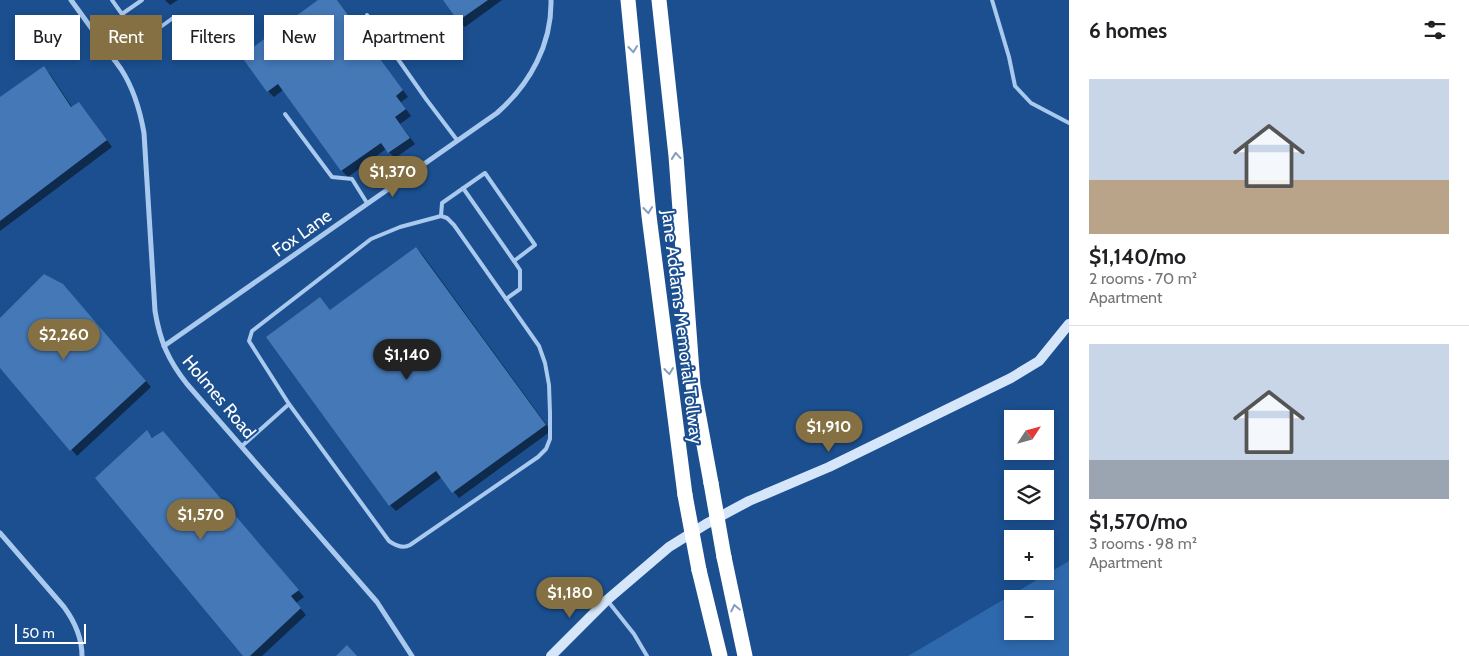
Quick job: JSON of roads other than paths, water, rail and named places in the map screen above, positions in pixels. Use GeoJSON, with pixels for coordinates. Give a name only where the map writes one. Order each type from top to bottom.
{"type":"FeatureCollection","features":[{"type":"Feature","properties":{"kind":"highway","name":"Jane Addams Memorial Tollway"},"geometry":{"type":"LineString","coordinates":[[628,0],[649,216],[685,495],[699,570],[720,656]]}},
{"type":"Feature","properties":{"kind":"highway","name":"Jane Addams Memorial Tollway"},"geometry":{"type":"LineString","coordinates":[[659,0],[676,156],[693,385],[724,557],[745,656]]}},
{"type":"Feature","properties":{"kind":"street","name":"Holmes Road"},"geometry":{"type":"LineString","coordinates":[[71,0],[90,27]]}},
{"type":"Feature","properties":{"kind":"street","name":"Fox Lane"},"geometry":{"type":"LineString","coordinates":[[164,346],[496,113],[524,84],[535,66],[551,20],[551,0]]}},
{"type":"Feature","properties":{"kind":"street","name":"Holmes Road"},"geometry":{"type":"LineString","coordinates":[[114,60],[128,80],[142,120],[156,311],[159,331],[164,346],[178,371],[377,602],[412,656]]}},
{"type":"Feature","properties":{"kind":"street"},"geometry":{"type":"LineString","coordinates":[[551,656],[607,600],[669,547],[749,501],[829,467],[1011,378],[1039,361],[1069,324]]}},
{"type":"Feature","properties":{"kind":"street"},"geometry":{"type":"LineString","coordinates":[[0,533],[73,620],[79,634],[82,656]]}},
{"type":"Feature","properties":{"kind":"lane"},"geometry":{"type":"LineString","coordinates":[[112,0],[122,14],[142,0]]}},
{"type":"Feature","properties":{"kind":"lane"},"geometry":{"type":"LineString","coordinates":[[992,0],[1009,57],[1015,86],[1030,103],[1069,123]]}},
{"type":"Feature","properties":{"kind":"lane"},"geometry":{"type":"LineString","coordinates":[[399,60],[457,140]]}},
{"type":"Feature","properties":{"kind":"lane"},"geometry":{"type":"LineString","coordinates":[[285,114],[332,177],[352,179],[367,203]]}},
{"type":"Feature","properties":{"kind":"lane"},"geometry":{"type":"LineString","coordinates":[[441,216],[442,203],[484,173],[535,245],[514,261]]}},
{"type":"Feature","properties":{"kind":"lane"},"geometry":{"type":"LineString","coordinates":[[463,188],[520,270],[520,289],[506,299]]}},
{"type":"Feature","properties":{"kind":"lane"},"geometry":{"type":"LineString","coordinates":[[441,216],[448,218],[454,225],[540,346],[549,385],[550,439],[546,449],[538,456],[407,547],[399,546],[389,541],[289,404],[249,341],[252,331],[371,238],[400,227],[441,216]]}},
{"type":"Feature","properties":{"kind":"lane"},"geometry":{"type":"LineString","coordinates":[[242,446],[289,404]]}},
{"type":"Feature","properties":{"kind":"lane"},"geometry":{"type":"LineString","coordinates":[[607,600],[634,634],[647,656]]}}]}
